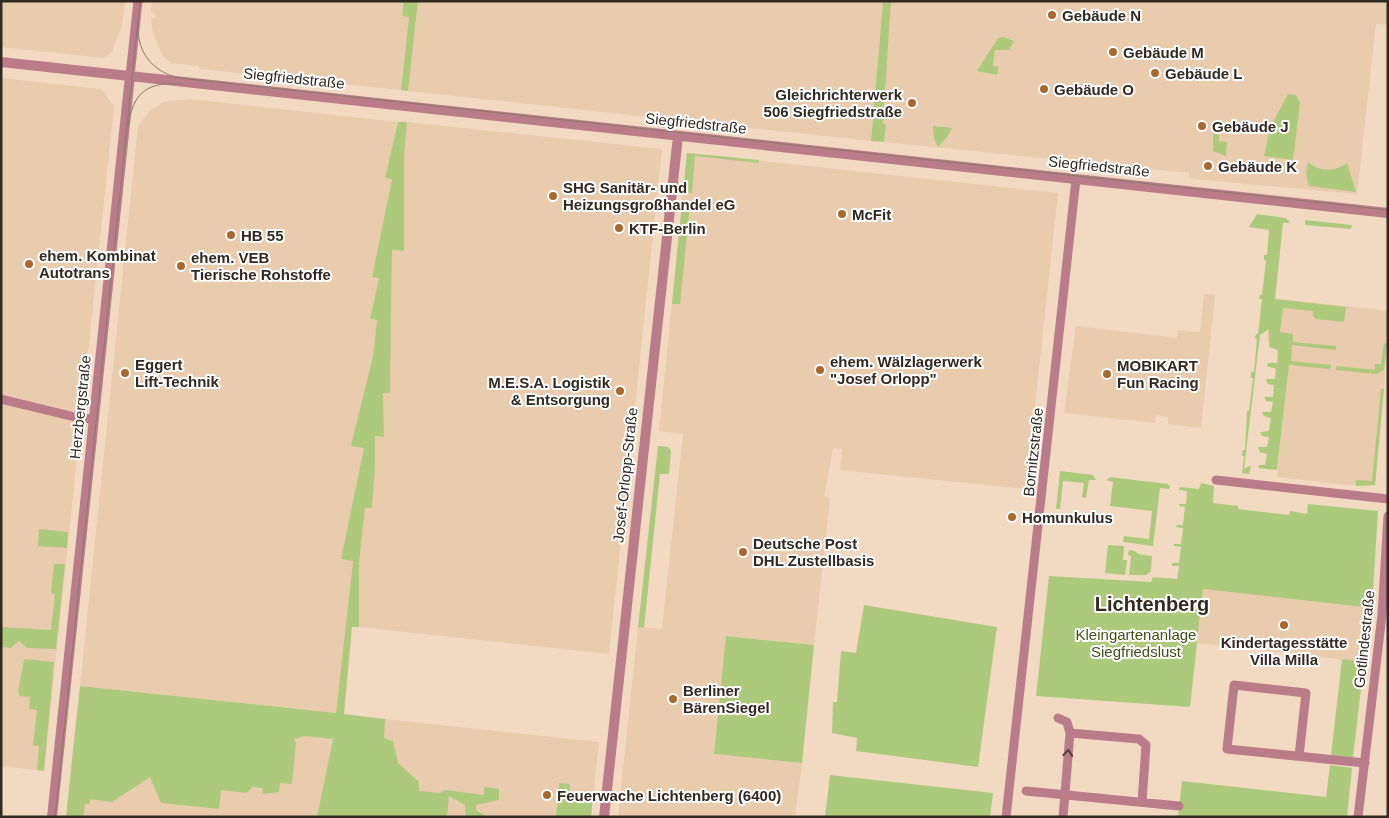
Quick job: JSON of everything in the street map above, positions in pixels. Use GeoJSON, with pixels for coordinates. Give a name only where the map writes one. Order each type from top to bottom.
{"type":"FeatureCollection","features":[{"type":"Feature","properties":{"kind":"street","name":"Herzbergstraße"},"geometry":{"type":"LineString","coordinates":[[52,817],[138,1]]}},
{"type":"Feature","properties":{"kind":"street","name":"Siegfriedstraße"},"geometry":{"type":"LineString","coordinates":[[1,62],[1388,213]]}},
{"type":"Feature","properties":{"kind":"street","name":"Josef-Orlopp-Straße"},"geometry":{"type":"LineString","coordinates":[[604,817],[678,136]]}},
{"type":"Feature","properties":{"kind":"street","name":"Bornitzstraße"},"geometry":{"type":"LineString","coordinates":[[1006,817],[1076,180]]}},
{"type":"Feature","properties":{"kind":"street"},"geometry":{"type":"LineString","coordinates":[[1,399],[79,418],[94,419]]}},
{"type":"Feature","properties":{"kind":"street"},"geometry":{"type":"LineString","coordinates":[[1216,480],[1388,499]]}},
{"type":"Feature","properties":{"kind":"street","name":"Gotlindestraße"},"geometry":{"type":"LineString","coordinates":[[1358,817],[1385,615],[1388,516]]}},
{"type":"Feature","properties":{"kind":"street"},"geometry":{"type":"LineString","coordinates":[[1300,756],[1306,693],[1234,685],[1227,749],[1365,763]]}},
{"type":"Feature","properties":{"kind":"street"},"geometry":{"type":"LineString","coordinates":[[1058,718],[1067,722],[1070,733],[1063,817]]}},
{"type":"Feature","properties":{"kind":"street"},"geometry":{"type":"LineString","coordinates":[[1070,733],[1139,740],[1146,745],[1142,802]]}},
{"type":"Feature","properties":{"kind":"street"},"geometry":{"type":"LineString","coordinates":[[1026,790],[1179,806]]}},
{"type":"Feature","properties":{"kind":"shaded area"},"geometry":{"type":"Polygon","coordinates":[[[1,1],[125,1],[122,26],[112,52],[104,58],[1,47],[1,1]]]}},
{"type":"Feature","properties":{"kind":"shaded area"},"geometry":{"type":"Polygon","coordinates":[[[152,1],[404,1],[402,16],[409,17],[401,90],[200,69],[198,66],[171,63],[163,56],[153,34],[151,18],[155,18],[155,14],[151,12],[152,1]]]}},
{"type":"Feature","properties":{"kind":"shaded area"},"geometry":{"type":"Polygon","coordinates":[[[418,1],[883,1],[871,141],[408,91],[418,1]]]}},
{"type":"Feature","properties":{"kind":"shaded area"},"geometry":{"type":"Polygon","coordinates":[[[891,1],[1388,1],[1388,25],[1376,24],[1357,194],[1194,179],[1189,177],[1189,173],[884,142],[886,124],[883,124],[891,1]]]}},
{"type":"Feature","properties":{"kind":"shaded area"},"geometry":{"type":"Polygon","coordinates":[[[1,78],[101,89],[114,106],[44,771],[1,766],[1,78]]]}},
{"type":"Feature","properties":{"kind":"shaded area"},"geometry":{"type":"Polygon","coordinates":[[[191,99],[398,122],[385,178],[392,179],[372,276],[379,278],[370,319],[377,320],[373,356],[352,446],[364,448],[341,559],[353,560],[336,713],[80,686],[138,126],[149,112],[163,102],[191,99]]]}},
{"type":"Feature","properties":{"kind":"shaded area"},"geometry":{"type":"Polygon","coordinates":[[[407,122],[662,149],[609,654],[359,627],[359,564],[365,508],[372,508],[375,436],[384,437],[382,393],[390,393],[392,250],[404,251],[404,157],[407,122]]]}},
{"type":"Feature","properties":{"kind":"shaded area"},"geometry":{"type":"Polygon","coordinates":[[[687,153],[1058,193],[1026,489],[840,470],[842,449],[833,448],[824,496],[830,498],[814,645],[727,636],[714,754],[802,763],[795,817],[618,817],[638,627],[662,629],[683,434],[659,431],[687,153]]]}},
{"type":"Feature","properties":{"kind":"shaded area"},"geometry":{"type":"Polygon","coordinates":[[[1204,294],[1215,295],[1201,428],[1168,424],[1168,417],[1156,415],[1155,423],[1064,413],[1076,326],[1177,338],[1178,330],[1200,332],[1204,294]]]}},
{"type":"Feature","properties":{"kind":"shaded area"},"geometry":{"type":"Polygon","coordinates":[[[1272,298],[1388,311],[1384,389],[1375,485],[1356,486],[1277,477],[1291,344],[1267,341],[1272,298]]]}},
{"type":"Feature","properties":{"kind":"shaded area","name":"Kindertagesstätte Villa Milla"},"geometry":{"type":"Polygon","coordinates":[[[1203,589],[1370,608],[1364,662],[1198,643],[1203,589]]]}},
{"type":"Feature","properties":{"kind":"shaded area"},"geometry":{"type":"Polygon","coordinates":[[[77,710],[333,739],[317,817],[66,817],[77,710]]]}},
{"type":"Feature","properties":{"kind":"shaded area"},"geometry":{"type":"Polygon","coordinates":[[[348,715],[599,742],[591,817],[339,817],[348,715]]]}},
{"type":"Feature","properties":{"kind":"green space"},"geometry":{"type":"Polygon","coordinates":[[[404,1],[418,1],[408,91],[401,90],[409,17],[402,16],[404,1]]]}},
{"type":"Feature","properties":{"kind":"green space"},"geometry":{"type":"Polygon","coordinates":[[[883,1],[891,1],[883,123],[886,124],[884,142],[871,141],[883,1]]]}},
{"type":"Feature","properties":{"kind":"green space"},"geometry":{"type":"Polygon","coordinates":[[[1003,37],[1014,41],[1009,50],[995,50],[993,66],[999,67],[997,75],[977,71],[998,38],[1003,37]]]}},
{"type":"Feature","properties":{"kind":"green space"},"geometry":{"type":"Polygon","coordinates":[[[1288,94],[1296,95],[1300,103],[1293,160],[1264,156],[1270,128],[1288,94]]]}},
{"type":"Feature","properties":{"kind":"green space"},"geometry":{"type":"Polygon","coordinates":[[[398,122],[407,122],[404,157],[404,251],[392,250],[390,393],[383,393],[384,437],[375,436],[372,508],[365,508],[359,564],[359,627],[352,627],[344,714],[385,719],[384,738],[393,741],[398,763],[419,782],[419,791],[440,793],[445,790],[484,795],[484,787],[499,789],[499,800],[476,805],[476,810],[487,817],[466,817],[465,805],[449,796],[447,817],[317,817],[333,739],[305,736],[294,739],[296,743],[292,784],[280,783],[279,792],[263,794],[262,788],[253,787],[246,793],[221,790],[219,809],[161,803],[150,777],[112,802],[90,799],[89,804],[85,804],[83,817],[66,817],[80,686],[336,713],[353,561],[341,559],[364,448],[351,446],[373,356],[377,320],[370,319],[379,278],[372,277],[392,179],[385,178],[398,122]]]}},
{"type":"Feature","properties":{"kind":"green space"},"geometry":{"type":"Polygon","coordinates":[[[933,126],[952,128],[938,147],[934,139],[933,126]]]}},
{"type":"Feature","properties":{"kind":"green space"},"geometry":{"type":"Polygon","coordinates":[[[1213,133],[1219,133],[1219,141],[1227,142],[1226,156],[1213,151],[1213,133]]]}},
{"type":"Feature","properties":{"kind":"green space"},"geometry":{"type":"Polygon","coordinates":[[[687,153],[759,160],[759,163],[695,156],[692,193],[683,192],[687,153]]]}},
{"type":"Feature","properties":{"kind":"green space"},"geometry":{"type":"Polygon","coordinates":[[[1308,162],[1317,168],[1327,170],[1347,163],[1356,192],[1309,186],[1306,174],[1308,162]]]}},
{"type":"Feature","properties":{"kind":"green space"},"geometry":{"type":"Polygon","coordinates":[[[682,204],[690,204],[680,304],[672,304],[682,204]]]}},
{"type":"Feature","properties":{"kind":"green space"},"geometry":{"type":"Polygon","coordinates":[[[1257,214],[1285,218],[1289,221],[1289,223],[1283,223],[1275,299],[1346,307],[1344,322],[1316,319],[1313,316],[1313,311],[1283,308],[1280,332],[1293,334],[1293,342],[1336,346],[1336,350],[1292,345],[1291,361],[1331,365],[1330,369],[1289,365],[1277,470],[1258,468],[1259,465],[1265,465],[1267,454],[1260,452],[1258,447],[1267,447],[1269,437],[1262,436],[1260,432],[1269,431],[1271,418],[1264,416],[1262,412],[1271,412],[1273,402],[1266,401],[1264,397],[1273,397],[1274,385],[1268,384],[1266,379],[1275,379],[1276,369],[1267,366],[1268,363],[1277,363],[1278,350],[1269,347],[1269,329],[1260,335],[1244,469],[1251,465],[1249,474],[1242,473],[1244,456],[1242,456],[1243,450],[1245,450],[1247,411],[1249,411],[1253,378],[1251,378],[1251,372],[1254,372],[1257,339],[1255,338],[1256,334],[1258,334],[1262,299],[1259,299],[1260,295],[1262,295],[1266,260],[1264,260],[1264,255],[1267,255],[1269,230],[1249,227],[1257,214]]]}},
{"type":"Feature","properties":{"kind":"green space"},"geometry":{"type":"Polygon","coordinates":[[[1305,220],[1352,225],[1351,229],[1305,225],[1305,220]]]}},
{"type":"Feature","properties":{"kind":"green space"},"geometry":{"type":"Polygon","coordinates":[[[1384,343],[1387,344],[1384,370],[1376,374],[1336,370],[1336,366],[1375,370],[1375,364],[1381,364],[1384,343]]]}},
{"type":"Feature","properties":{"kind":"green space"},"geometry":{"type":"Polygon","coordinates":[[[1381,389],[1384,389],[1375,485],[1356,486],[1356,480],[1372,481],[1381,389]]]}},
{"type":"Feature","properties":{"kind":"green space"},"geometry":{"type":"Polygon","coordinates":[[[658,446],[668,447],[671,451],[669,474],[660,474],[644,628],[638,627],[658,446]]]}},
{"type":"Feature","properties":{"kind":"green space"},"geometry":{"type":"Polygon","coordinates":[[[1060,471],[1093,475],[1096,480],[1089,480],[1086,498],[1082,497],[1084,483],[1063,481],[1060,509],[1056,509],[1060,471]]]}},
{"type":"Feature","properties":{"kind":"green space"},"geometry":{"type":"Polygon","coordinates":[[[1110,477],[1167,484],[1170,486],[1169,489],[1160,488],[1153,546],[1123,542],[1124,536],[1149,539],[1152,511],[1110,506],[1113,482],[1106,480],[1110,477]]]}},
{"type":"Feature","properties":{"kind":"green space","name":"Kleingartenanlage Siegfriedslust"},"geometry":{"type":"Polygon","coordinates":[[[1201,483],[1214,486],[1213,503],[1238,506],[1238,509],[1289,515],[1290,511],[1307,514],[1308,504],[1378,511],[1372,608],[1203,589],[1190,707],[1036,696],[1049,576],[1151,582],[1153,577],[1177,579],[1179,566],[1172,566],[1172,563],[1179,563],[1181,547],[1174,546],[1174,544],[1181,544],[1183,528],[1176,527],[1177,525],[1183,525],[1185,507],[1179,506],[1179,504],[1186,504],[1187,491],[1179,490],[1180,487],[1199,489],[1201,483]]]}},
{"type":"Feature","properties":{"kind":"green space"},"geometry":{"type":"Polygon","coordinates":[[[39,529],[68,532],[67,548],[38,546],[39,529]]]}},
{"type":"Feature","properties":{"kind":"green space"},"geometry":{"type":"Polygon","coordinates":[[[1108,545],[1124,546],[1123,560],[1127,560],[1125,575],[1105,573],[1108,545]]]}},
{"type":"Feature","properties":{"kind":"green space"},"geometry":{"type":"Polygon","coordinates":[[[1129,550],[1135,551],[1138,554],[1152,556],[1151,571],[1146,575],[1129,575],[1131,557],[1128,554],[1129,550]]]}},
{"type":"Feature","properties":{"kind":"green space"},"geometry":{"type":"Polygon","coordinates":[[[54,564],[65,564],[56,649],[27,648],[19,641],[11,648],[1,647],[1,627],[51,630],[55,594],[51,593],[54,564]]]}},
{"type":"Feature","properties":{"kind":"green space"},"geometry":{"type":"Polygon","coordinates":[[[864,605],[997,627],[978,767],[856,751],[857,738],[832,733],[833,702],[837,702],[841,651],[856,653],[864,605]]]}},
{"type":"Feature","properties":{"kind":"green space"},"geometry":{"type":"Polygon","coordinates":[[[726,636],[814,645],[802,763],[714,754],[726,636]]]}},
{"type":"Feature","properties":{"kind":"green space"},"geometry":{"type":"Polygon","coordinates":[[[24,659],[54,662],[44,771],[37,770],[39,746],[33,745],[37,710],[29,709],[30,697],[20,696],[18,692],[24,659]]]}},
{"type":"Feature","properties":{"kind":"green space"},"geometry":{"type":"Polygon","coordinates":[[[1342,659],[1364,662],[1353,758],[1331,755],[1342,659]]]}},
{"type":"Feature","properties":{"kind":"green space"},"geometry":{"type":"Polygon","coordinates":[[[1330,765],[1352,768],[1347,817],[1178,817],[1182,781],[1326,797],[1330,765]]]}},
{"type":"Feature","properties":{"kind":"green space"},"geometry":{"type":"Polygon","coordinates":[[[830,775],[993,793],[990,817],[825,817],[830,775]]]}},
{"type":"Feature","properties":{"kind":"green space"},"geometry":{"type":"Polygon","coordinates":[[[559,783],[570,784],[570,793],[593,795],[591,817],[556,817],[559,783]]]}},
{"type":"Feature","properties":{"kind":"tram line"},"geometry":{"type":"LineString","coordinates":[[55,817],[140,1]]}},
{"type":"Feature","properties":{"kind":"tram line"},"geometry":{"type":"LineString","coordinates":[[138,21],[139,41],[147,58],[160,70],[179,78],[1388,210]]}},
{"type":"Feature","properties":{"kind":"tram line"},"geometry":{"type":"LineString","coordinates":[[128,126],[134,105],[144,91],[160,85],[182,84]]}},
{"type":"Feature","properties":{"kind":"place","name":"Gebäude N"},"geometry":{"type":"Point","coordinates":[1052,15]}},
{"type":"Feature","properties":{"kind":"place","name":"Gebäude M"},"geometry":{"type":"Point","coordinates":[1113,52]}},
{"type":"Feature","properties":{"kind":"place","name":"Gebäude L"},"geometry":{"type":"Point","coordinates":[1155,73]}},
{"type":"Feature","properties":{"kind":"place","name":"Gebäude O"},"geometry":{"type":"Point","coordinates":[1044,89]}},
{"type":"Feature","properties":{"kind":"place","name":"Gleichrichterwerk 506 Siegfriedstraße"},"geometry":{"type":"Point","coordinates":[912,103]}},
{"type":"Feature","properties":{"kind":"place","name":"Gebäude J"},"geometry":{"type":"Point","coordinates":[1202,126]}},
{"type":"Feature","properties":{"kind":"place","name":"Gebäude K"},"geometry":{"type":"Point","coordinates":[1208,166]}},
{"type":"Feature","properties":{"kind":"place","name":"SHG Sanitär- und Heizungsgroßhandel eG"},"geometry":{"type":"Point","coordinates":[553,196]}},
{"type":"Feature","properties":{"kind":"place","name":"McFit"},"geometry":{"type":"Point","coordinates":[842,214]}},
{"type":"Feature","properties":{"kind":"place","name":"KTF-Berlin"},"geometry":{"type":"Point","coordinates":[619,228]}},
{"type":"Feature","properties":{"kind":"place","name":"HB 55"},"geometry":{"type":"Point","coordinates":[231,235]}},
{"type":"Feature","properties":{"kind":"place","name":"ehem. Kombinat Autotrans"},"geometry":{"type":"Point","coordinates":[29,264]}},
{"type":"Feature","properties":{"kind":"place","name":"ehem. VEB Tierische Rohstoffe"},"geometry":{"type":"Point","coordinates":[181,266]}},
{"type":"Feature","properties":{"kind":"place","name":"ehem. Wälzlagerwerk \"Josef Orlopp\""},"geometry":{"type":"Point","coordinates":[820,370]}},
{"type":"Feature","properties":{"kind":"place","name":"Eggert Lift-Technik"},"geometry":{"type":"Point","coordinates":[125,373]}},
{"type":"Feature","properties":{"kind":"place","name":"MOBIKART Fun Racing"},"geometry":{"type":"Point","coordinates":[1107,374]}},
{"type":"Feature","properties":{"kind":"place","name":"M.E.S.A. Logistik & Entsorgung"},"geometry":{"type":"Point","coordinates":[620,391]}},
{"type":"Feature","properties":{"kind":"place","name":"Homunkulus"},"geometry":{"type":"Point","coordinates":[1012,517]}},
{"type":"Feature","properties":{"kind":"place","name":"Deutsche Post DHL Zustellbasis"},"geometry":{"type":"Point","coordinates":[743,552]}},
{"type":"Feature","properties":{"kind":"place","name":"Kindertagesstätte Villa Milla"},"geometry":{"type":"Point","coordinates":[1284,625]}},
{"type":"Feature","properties":{"kind":"place","name":"Berliner BärenSiegel"},"geometry":{"type":"Point","coordinates":[673,699]}},
{"type":"Feature","properties":{"kind":"place","name":"Feuerwache Lichtenberg (6400)"},"geometry":{"type":"Point","coordinates":[547,795]}},
{"type":"Feature","properties":{"kind":"district","name":"Lichtenberg"},"geometry":{"type":"Point","coordinates":[1152,604]}}]}
